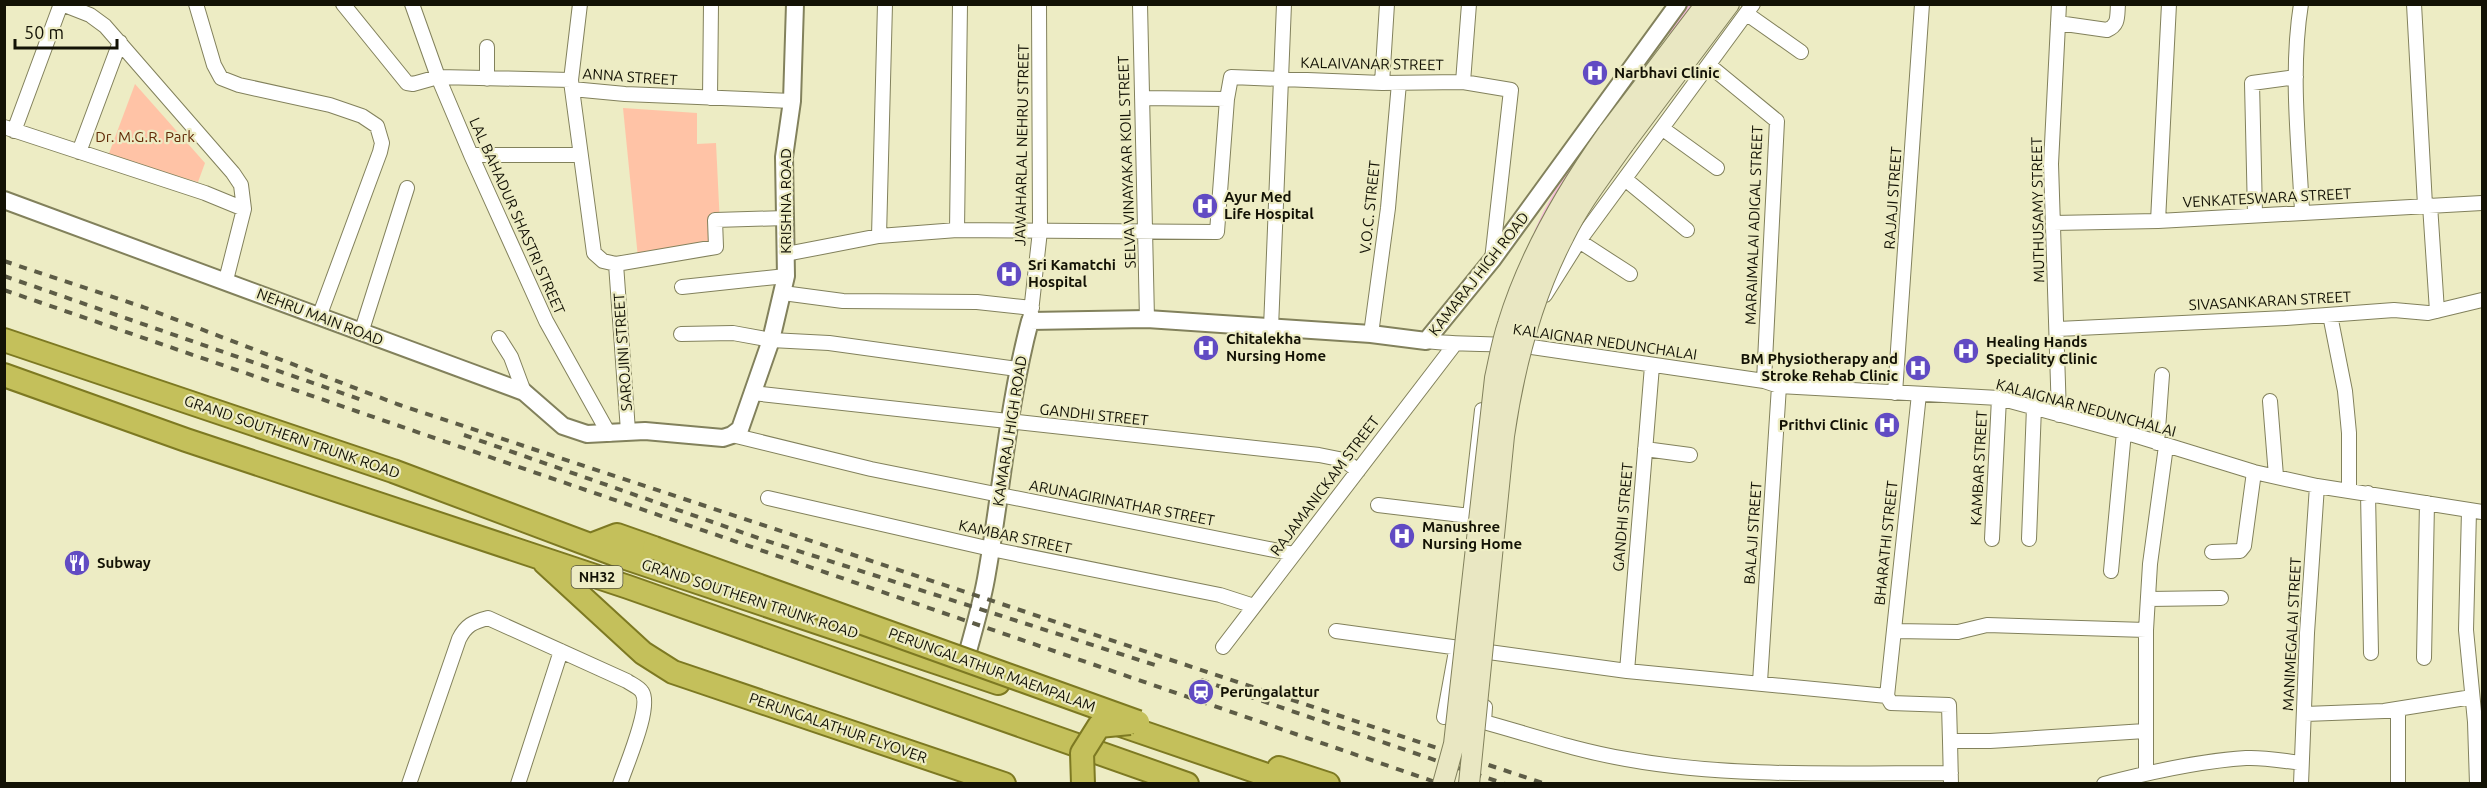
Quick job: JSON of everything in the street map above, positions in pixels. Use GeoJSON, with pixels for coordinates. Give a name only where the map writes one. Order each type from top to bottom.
{"type":"FeatureCollection","features":[{"type":"Feature","properties":{"kind":"highway","name":"GRAND SOUTHERN TRUNK ROAD"},"geometry":{"type":"LineString","coordinates":[[4,340],[393,471],[591,545],[963,671],[1267,779],[1293,783]]}},
{"type":"Feature","properties":{"kind":"highway","name":"GRAND SOUTHERN TRUNK ROAD"},"geometry":{"type":"LineString","coordinates":[[4,375],[186,440],[541,558],[1183,783]]}},
{"type":"Feature","properties":{"kind":"highway","name":"PERUNGALATHUR MAEMPALAM"},"geometry":{"type":"LineString","coordinates":[[591,545],[617,535],[1138,722],[1328,783]]}},
{"type":"Feature","properties":{"kind":"highway","name":"PERUNGALATHUR FLYOVER"},"geometry":{"type":"LineString","coordinates":[[541,558],[643,653],[672,672],[1004,783]]}},
{"type":"Feature","properties":{"kind":"highway"},"geometry":{"type":"LineString","coordinates":[[1083,783],[1082,753],[1099,726],[1138,722]]}},
{"type":"Feature","properties":{"kind":"main road"},"geometry":{"type":"LineString","coordinates":[[1468,783],[1511,384],[1536,301],[1564,235],[1592,189],[1616,139],[1706,4]]}},
{"type":"Feature","properties":{"kind":"main road"},"geometry":{"type":"LineString","coordinates":[[1443,783],[1454,744],[1495,378],[1508,325],[1527,275],[1550,225],[1577,177],[1616,139],[1729,4]]}},
{"type":"Feature","properties":{"kind":"street"},"geometry":{"type":"LineString","coordinates":[[226,280],[244,209],[241,185],[105,26],[90,15],[62,4],[9,129],[244,209]]}},
{"type":"Feature","properties":{"kind":"street"},"geometry":{"type":"LineString","coordinates":[[196,4],[214,65],[221,78],[239,85],[330,105],[351,112],[371,121],[380,135],[381,152],[319,317]]}},
{"type":"Feature","properties":{"kind":"street","name":"ANNA STREET"},"geometry":{"type":"LineString","coordinates":[[343,4],[407,83],[414,84],[438,77],[487,79],[710,98],[792,101]]}},
{"type":"Feature","properties":{"kind":"street","name":"LAL BAHADUR SHASTRI STREET"},"geometry":{"type":"LineString","coordinates":[[412,4],[438,77],[546,321],[609,434]]}},
{"type":"Feature","properties":{"kind":"street"},"geometry":{"type":"LineString","coordinates":[[580,4],[572,85],[579,155],[594,253],[603,261],[616,264],[716,247],[715,220],[786,218]]}},
{"type":"Feature","properties":{"kind":"street"},"geometry":{"type":"LineString","coordinates":[[710,98],[711,4]]}},
{"type":"Feature","properties":{"kind":"street","name":"KRISHNA ROAD"},"geometry":{"type":"LineString","coordinates":[[752,393],[771,340],[786,276],[784,157],[792,101],[795,4]]}},
{"type":"Feature","properties":{"kind":"street"},"geometry":{"type":"LineString","coordinates":[[879,236],[885,4]]}},
{"type":"Feature","properties":{"kind":"street"},"geometry":{"type":"LineString","coordinates":[[957,230],[960,4]]}},
{"type":"Feature","properties":{"kind":"street","name":"JAWAHARLAL NEHRU STREET"},"geometry":{"type":"LineString","coordinates":[[1031,315],[1040,231],[1040,4]]}},
{"type":"Feature","properties":{"kind":"street","name":"SELVA VINAYAKAR KOIL STREET"},"geometry":{"type":"LineString","coordinates":[[1140,4],[1147,319]]}},
{"type":"Feature","properties":{"kind":"street"},"geometry":{"type":"LineString","coordinates":[[1271,328],[1284,4]]}},
{"type":"Feature","properties":{"kind":"street"},"geometry":{"type":"LineString","coordinates":[[1382,84],[1387,4]]}},
{"type":"Feature","properties":{"kind":"street"},"geometry":{"type":"LineString","coordinates":[[1463,82],[1469,4]]}},
{"type":"Feature","properties":{"kind":"street","name":"KAMARAJ HIGH ROAD"},"geometry":{"type":"LineString","coordinates":[[963,671],[987,574],[1017,369],[1031,315],[1147,319],[1371,334],[1426,341],[1492,260],[1678,4]]}},
{"type":"Feature","properties":{"kind":"street","name":"RAJAJI STREET"},"geometry":{"type":"LineString","coordinates":[[1895,393],[1922,4]]}},
{"type":"Feature","properties":{"kind":"street","name":"MUTHUSAMY STREET"},"geometry":{"type":"LineString","coordinates":[[2059,4],[2051,164],[2059,415]]}},
{"type":"Feature","properties":{"kind":"street"},"geometry":{"type":"LineString","coordinates":[[2058,23],[2107,30],[2114,27],[2117,22],[2118,4]]}},
{"type":"Feature","properties":{"kind":"street"},"geometry":{"type":"LineString","coordinates":[[2158,221],[2169,4]]}},
{"type":"Feature","properties":{"kind":"street"},"geometry":{"type":"LineString","coordinates":[[2301,4],[2296,33],[2295,77],[2302,212]]}},
{"type":"Feature","properties":{"kind":"street"},"geometry":{"type":"LineString","coordinates":[[2414,4],[2437,311]]}},
{"type":"Feature","properties":{"kind":"street"},"geometry":{"type":"LineString","coordinates":[[1336,631],[1456,648],[1489,652],[1627,671],[1887,696],[1890,703],[1949,705],[1951,778],[1684,767],[1625,759],[1484,722],[1489,652],[1502,489],[1515,384],[1525,346],[1544,297],[1579,241],[1750,9],[1801,52]]}},
{"type":"Feature","properties":{"kind":"street"},"geometry":{"type":"LineString","coordinates":[[79,152],[120,42]]}},
{"type":"Feature","properties":{"kind":"street"},"geometry":{"type":"LineString","coordinates":[[487,47],[487,79]]}},
{"type":"Feature","properties":{"kind":"street","name":"MARAIMALAI ADIGAL STREET"},"geometry":{"type":"LineString","coordinates":[[1710,66],[1777,121],[1764,381]]}},
{"type":"Feature","properties":{"kind":"street","name":"KALAIVANAR STREET"},"geometry":{"type":"LineString","coordinates":[[1227,99],[1231,77],[1382,84],[1463,82],[1510,90],[1492,260]]}},
{"type":"Feature","properties":{"kind":"street"},"geometry":{"type":"LineString","coordinates":[[2255,214],[2252,83],[2295,77]]}},
{"type":"Feature","properties":{"kind":"street","name":"V.O.C. STREET"},"geometry":{"type":"LineString","coordinates":[[1371,334],[1388,208],[1399,83]]}},
{"type":"Feature","properties":{"kind":"street"},"geometry":{"type":"LineString","coordinates":[[786,254],[879,236],[957,230],[1217,232],[1227,99],[1142,98]]}},
{"type":"Feature","properties":{"kind":"street"},"geometry":{"type":"LineString","coordinates":[[1663,129],[1717,168]]}},
{"type":"Feature","properties":{"kind":"street"},"geometry":{"type":"LineString","coordinates":[[471,155],[579,155]]}},
{"type":"Feature","properties":{"kind":"street"},"geometry":{"type":"LineString","coordinates":[[1625,180],[1687,230]]}},
{"type":"Feature","properties":{"kind":"street"},"geometry":{"type":"LineString","coordinates":[[361,333],[407,188]]}},
{"type":"Feature","properties":{"kind":"street","name":"NEHRU MAIN ROAD"},"geometry":{"type":"LineString","coordinates":[[4,200],[226,280],[361,333],[524,392],[562,426],[587,434],[628,432]]}},
{"type":"Feature","properties":{"kind":"street","name":"VENKATESWARA STREET"},"geometry":{"type":"LineString","coordinates":[[2053,223],[2158,221],[2482,203]]}},
{"type":"Feature","properties":{"kind":"street"},"geometry":{"type":"LineString","coordinates":[[1579,241],[1630,274]]}},
{"type":"Feature","properties":{"kind":"street","name":"SAROJINI STREET"},"geometry":{"type":"LineString","coordinates":[[616,264],[628,432],[645,430],[723,438],[732,435]]}},
{"type":"Feature","properties":{"kind":"street"},"geometry":{"type":"LineString","coordinates":[[682,287],[786,276]]}},
{"type":"Feature","properties":{"kind":"street"},"geometry":{"type":"LineString","coordinates":[[783,293],[843,301],[977,302],[1031,315]]}},
{"type":"Feature","properties":{"kind":"street","name":"SIVASANKARAN STREET"},"geometry":{"type":"LineString","coordinates":[[2058,329],[2394,310],[2428,313],[2482,300]]}},
{"type":"Feature","properties":{"kind":"street"},"geometry":{"type":"LineString","coordinates":[[2330,315],[2348,422],[2349,491]]}},
{"type":"Feature","properties":{"kind":"street"},"geometry":{"type":"LineString","coordinates":[[681,334],[733,333],[771,340],[830,343],[1017,369]]}},
{"type":"Feature","properties":{"kind":"street"},"geometry":{"type":"LineString","coordinates":[[498,338],[511,357],[524,392]]}},
{"type":"Feature","properties":{"kind":"street","name":"KALAIGNAR NEDUNCHALAI"},"geometry":{"type":"LineString","coordinates":[[1426,341],[1525,346],[1764,381],[1779,386],[1999,398],[2124,432],[2254,472],[2317,486],[2476,512]]}},
{"type":"Feature","properties":{"kind":"street"},"geometry":{"type":"LineString","coordinates":[[1444,717],[1456,648],[1478,435],[1493,343]]}},
{"type":"Feature","properties":{"kind":"street","name":"RAJAMANICKAM STREET"},"geometry":{"type":"LineString","coordinates":[[1222,648],[1455,344]]}},
{"type":"Feature","properties":{"kind":"street","name":"GANDHI STREET"},"geometry":{"type":"LineString","coordinates":[[1627,671],[1652,366]]}},
{"type":"Feature","properties":{"kind":"street"},"geometry":{"type":"LineString","coordinates":[[2146,773],[2146,630],[2162,444],[2162,375]]}},
{"type":"Feature","properties":{"kind":"street","name":"BALAJI STREET"},"geometry":{"type":"LineString","coordinates":[[1760,682],[1779,386]]}},
{"type":"Feature","properties":{"kind":"street"},"geometry":{"type":"LineString","coordinates":[[732,435],[740,429],[752,393]]}},
{"type":"Feature","properties":{"kind":"street","name":"GANDHI STREET"},"geometry":{"type":"LineString","coordinates":[[752,393],[1009,423],[1319,455],[1344,460],[1358,471]]}},
{"type":"Feature","properties":{"kind":"street","name":"BHARATHI STREET"},"geometry":{"type":"LineString","coordinates":[[1887,696],[1919,394]]}},
{"type":"Feature","properties":{"kind":"street","name":"KAMBAR STREET"},"geometry":{"type":"LineString","coordinates":[[1992,539],[1999,398]]}},
{"type":"Feature","properties":{"kind":"street"},"geometry":{"type":"LineString","coordinates":[[2270,401],[2276,476]]}},
{"type":"Feature","properties":{"kind":"street"},"geometry":{"type":"LineString","coordinates":[[2029,539],[2034,408]]}},
{"type":"Feature","properties":{"kind":"street"},"geometry":{"type":"LineString","coordinates":[[2111,571],[2124,432]]}},
{"type":"Feature","properties":{"kind":"street","name":"ARUNAGIRINATHAR STREET"},"geometry":{"type":"LineString","coordinates":[[732,435],[871,469],[1294,554]]}},
{"type":"Feature","properties":{"kind":"street"},"geometry":{"type":"LineString","coordinates":[[1645,449],[1690,455]]}},
{"type":"Feature","properties":{"kind":"street"},"geometry":{"type":"LineString","coordinates":[[2212,552],[2240,551],[2244,546],[2254,472]]}},
{"type":"Feature","properties":{"kind":"street","name":"MANIMEGALAI STREET"},"geometry":{"type":"LineString","coordinates":[[2301,783],[2307,633],[2317,486]]}},
{"type":"Feature","properties":{"kind":"street"},"geometry":{"type":"LineString","coordinates":[[2368,493],[2371,653]]}},
{"type":"Feature","properties":{"kind":"street","name":"KAMBAR STREET"},"geometry":{"type":"LineString","coordinates":[[768,498],[991,549],[1220,596],[1254,606]]}},
{"type":"Feature","properties":{"kind":"street"},"geometry":{"type":"LineString","coordinates":[[2424,658],[2427,503]]}},
{"type":"Feature","properties":{"kind":"street"},"geometry":{"type":"LineString","coordinates":[[1378,505],[1470,516]]}},
{"type":"Feature","properties":{"kind":"street"},"geometry":{"type":"LineString","coordinates":[[2476,512],[2466,630],[2472,697],[2479,739],[2477,783]]}},
{"type":"Feature","properties":{"kind":"street"},"geometry":{"type":"LineString","coordinates":[[2148,599],[2221,598]]}},
{"type":"Feature","properties":{"kind":"street"},"geometry":{"type":"LineString","coordinates":[[409,783],[465,627],[473,621],[488,618],[627,681],[642,691],[645,702],[643,716],[620,783]]}},
{"type":"Feature","properties":{"kind":"street"},"geometry":{"type":"LineString","coordinates":[[1894,631],[1958,632],[1988,625],[2146,630]]}},
{"type":"Feature","properties":{"kind":"street"},"geometry":{"type":"LineString","coordinates":[[518,783],[561,651]]}},
{"type":"Feature","properties":{"kind":"street"},"geometry":{"type":"LineString","coordinates":[[2305,714],[2398,709],[2472,697]]}},
{"type":"Feature","properties":{"kind":"street"},"geometry":{"type":"LineString","coordinates":[[2398,709],[2398,783]]}},
{"type":"Feature","properties":{"kind":"street"},"geometry":{"type":"LineString","coordinates":[[1950,741],[1990,741],[2145,731]]}},
{"type":"Feature","properties":{"kind":"street"},"geometry":{"type":"LineString","coordinates":[[2104,783],[2146,773],[2248,758],[2301,763]]}},
{"type":"Feature","properties":{"kind":"green space","name":"Dr. M.G.R. Park"},"geometry":{"type":"Polygon","coordinates":[[[135,84],[205,163],[198,182],[108,156],[135,84]]]}},
{"type":"Feature","properties":{"kind":"green space"},"geometry":{"type":"Polygon","coordinates":[[[623,108],[697,113],[697,144],[716,143],[720,225],[710,251],[638,258],[623,108]]]}},
{"type":"Feature","properties":{"kind":"waterway"},"geometry":{"type":"LineString","coordinates":[[1671,34],[1692,4]]}},
{"type":"Feature","properties":{"kind":"waterway"},"geometry":{"type":"LineString","coordinates":[[1536,232],[1558,189],[1586,149]]}},
{"type":"Feature","properties":{"kind":"railway"},"geometry":{"type":"LineString","coordinates":[[4,261],[143,307],[397,404],[1546,784]]}},
{"type":"Feature","properties":{"kind":"railway"},"geometry":{"type":"LineString","coordinates":[[4,276],[365,401]]}},
{"type":"Feature","properties":{"kind":"railway"},"geometry":{"type":"LineString","coordinates":[[4,290],[1441,784]]}},
{"type":"Feature","properties":{"kind":"railway"},"geometry":{"type":"LineString","coordinates":[[464,435],[761,539],[1158,666]]}},
{"type":"Feature","properties":{"kind":"railway"},"geometry":{"type":"LineString","coordinates":[[1201,680],[1505,784]]}},
{"type":"Feature","properties":{"kind":"place","name":"Narbhavi Clinic"},"geometry":{"type":"Point","coordinates":[1595,73]}},
{"type":"Feature","properties":{"kind":"place","name":"Ayur Med Life Hospital"},"geometry":{"type":"Point","coordinates":[1205,206]}},
{"type":"Feature","properties":{"kind":"place","name":"Sri Kamatchi Hospital"},"geometry":{"type":"Point","coordinates":[1009,274]}},
{"type":"Feature","properties":{"kind":"place","name":"Chitalekha Nursing Home"},"geometry":{"type":"Point","coordinates":[1206,348]}},
{"type":"Feature","properties":{"kind":"place","name":"Healing Hands Speciality Clinic"},"geometry":{"type":"Point","coordinates":[1966,351]}},
{"type":"Feature","properties":{"kind":"place","name":"BM Physiotherapy and Stroke Rehab Clinic"},"geometry":{"type":"Point","coordinates":[1918,368]}},
{"type":"Feature","properties":{"kind":"place","name":"Prithvi Clinic"},"geometry":{"type":"Point","coordinates":[1887,425]}},
{"type":"Feature","properties":{"kind":"place","name":"Manushree Nursing Home"},"geometry":{"type":"Point","coordinates":[1402,536]}},
{"type":"Feature","properties":{"kind":"place","name":"Subway"},"geometry":{"type":"Point","coordinates":[77,563]}},
{"type":"Feature","properties":{"kind":"place","name":"Perungalattur"},"geometry":{"type":"Point","coordinates":[1201,692]}}]}
